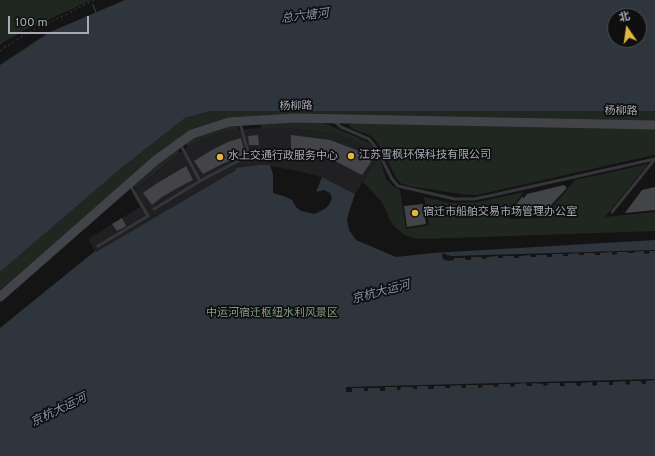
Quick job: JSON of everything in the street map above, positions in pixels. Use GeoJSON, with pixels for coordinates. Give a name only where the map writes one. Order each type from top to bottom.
{"type":"FeatureCollection","features":[{"type":"Feature","properties":{"kind":"street","name":"杨柳路"},"geometry":{"type":"LineString","coordinates":[[0,297],[156,160],[192,134],[229,122],[294,118],[655,125]]}},
{"type":"Feature","properties":{"kind":"lane"},"geometry":{"type":"LineString","coordinates":[[332,119],[341,127],[369,139],[377,148],[392,179],[398,186],[455,199],[474,199],[489,196],[655,159]]}},
{"type":"Feature","properties":{"kind":"lane"},"geometry":{"type":"LineString","coordinates":[[154,209],[200,180],[249,156],[239,121]]}},
{"type":"Feature","properties":{"kind":"lane"},"geometry":{"type":"LineString","coordinates":[[180,143],[200,180]]}},
{"type":"Feature","properties":{"kind":"lane"},"geometry":{"type":"LineString","coordinates":[[612,212],[655,159]]}},
{"type":"Feature","properties":{"kind":"lane"},"geometry":{"type":"LineString","coordinates":[[98,246],[148,216],[129,183]]}},
{"type":"Feature","properties":{"kind":"path"},"geometry":{"type":"LineString","coordinates":[[0,51],[24,35],[95,0]]}},
{"type":"Feature","properties":{"kind":"path"},"geometry":{"type":"LineString","coordinates":[[0,44],[6,47]]}},
{"type":"Feature","properties":{"kind":"shaded area"},"geometry":{"type":"Polygon","coordinates":[[[0,0],[92,0],[25,30],[0,44],[0,0]]]}},
{"type":"Feature","properties":{"kind":"shaded area"},"geometry":{"type":"Polygon","coordinates":[[[210,111],[655,111],[655,121],[313,117],[197,129],[0,293],[0,272],[119,170],[185,118],[210,111]]]}},
{"type":"Feature","properties":{"kind":"shaded area"},"geometry":{"type":"Polygon","coordinates":[[[314,121],[324,123],[368,142],[376,150],[374,152],[370,148],[337,134],[287,128],[261,128],[260,123],[314,121]]]}},
{"type":"Feature","properties":{"kind":"shaded area"},"geometry":{"type":"Polygon","coordinates":[[[353,123],[655,127],[655,154],[477,195],[461,194],[409,186],[400,183],[377,142],[371,136],[353,129],[349,125],[353,123]]]}},
{"type":"Feature","properties":{"kind":"shaded area"},"geometry":{"type":"Polygon","coordinates":[[[237,124],[239,130],[231,130],[205,138],[188,147],[185,142],[190,138],[237,124]]]}},
{"type":"Feature","properties":{"kind":"shaded area"},"geometry":{"type":"Polygon","coordinates":[[[287,128],[337,134],[370,148],[379,156],[355,194],[322,177],[298,171],[266,165],[236,168],[236,170],[96,253],[88,239],[140,207],[132,193],[189,146],[205,138],[231,130],[287,128]]]}},
{"type":"Feature","properties":{"kind":"shaded area"},"geometry":{"type":"Polygon","coordinates":[[[177,148],[180,153],[136,189],[132,184],[177,148]]]}},
{"type":"Feature","properties":{"kind":"shaded area"},"geometry":{"type":"Polygon","coordinates":[[[379,156],[386,179],[400,190],[406,229],[429,225],[424,197],[450,203],[478,202],[524,192],[506,215],[510,219],[543,218],[575,180],[648,164],[605,217],[655,212],[655,231],[423,239],[412,238],[403,234],[392,224],[382,202],[363,182],[379,156]]]}},
{"type":"Feature","properties":{"kind":"water","name":"总六塘河"},"geometry":{"type":"Polygon","coordinates":[[[125,0],[655,0],[655,111],[210,111],[185,118],[119,170],[0,272],[0,65],[50,32],[125,0]]]}},
{"type":"Feature","properties":{"kind":"water","name":"中运河宿迁枢纽水利风景区"},"geometry":{"type":"Polygon","coordinates":[[[270,165],[273,175],[273,193],[292,200],[296,207],[301,211],[315,214],[326,208],[330,203],[332,198],[330,193],[324,190],[316,192],[322,177],[355,194],[347,219],[349,230],[356,240],[396,257],[433,253],[655,240],[655,456],[0,456],[0,328],[95,251],[96,252],[236,170],[236,168],[270,165]]]}},
{"type":"Feature","properties":{"kind":"pier"},"geometry":{"type":"Polygon","coordinates":[[[655,250],[644,254],[644,251],[634,253],[617,252],[617,254],[612,255],[612,252],[600,253],[600,255],[595,255],[595,253],[584,253],[584,255],[579,255],[579,253],[568,254],[568,256],[563,256],[563,254],[552,254],[552,257],[547,257],[547,255],[536,255],[536,257],[531,257],[530,255],[519,256],[519,258],[514,258],[514,256],[503,256],[503,258],[498,258],[498,256],[487,257],[486,259],[482,259],[482,257],[471,257],[471,260],[466,260],[465,258],[454,258],[454,260],[448,261],[443,259],[442,255],[443,253],[452,256],[655,250]]]}},
{"type":"Feature","properties":{"kind":"pier"},"geometry":{"type":"Polygon","coordinates":[[[655,379],[646,381],[646,384],[642,384],[641,381],[630,381],[630,384],[626,385],[625,381],[613,382],[613,385],[609,385],[609,382],[597,382],[597,385],[593,386],[592,382],[581,383],[581,386],[577,386],[576,383],[564,383],[565,386],[560,386],[560,383],[548,383],[548,385],[544,386],[543,384],[532,383],[532,386],[527,386],[526,383],[515,384],[515,386],[511,387],[510,384],[498,384],[499,386],[494,387],[494,385],[482,385],[483,387],[478,388],[478,385],[466,385],[466,388],[462,388],[461,385],[450,386],[450,388],[445,388],[445,386],[434,386],[434,389],[428,389],[428,386],[417,386],[417,389],[413,389],[413,387],[401,387],[400,390],[397,390],[397,387],[385,387],[385,391],[380,391],[380,388],[368,388],[368,391],[364,391],[364,388],[352,388],[352,392],[346,392],[346,387],[655,379]]]}},
{"type":"Feature","properties":{"kind":"building"},"geometry":{"type":"Polygon","coordinates":[[[258,135],[259,145],[249,145],[248,136],[258,135]]]}},
{"type":"Feature","properties":{"kind":"building"},"geometry":{"type":"Polygon","coordinates":[[[291,135],[330,140],[359,151],[373,159],[362,175],[335,161],[317,155],[291,151],[291,135]]]}},
{"type":"Feature","properties":{"kind":"building"},"geometry":{"type":"Polygon","coordinates":[[[241,138],[245,154],[203,174],[194,161],[228,142],[241,138]]]}},
{"type":"Feature","properties":{"kind":"building"},"geometry":{"type":"Polygon","coordinates":[[[186,166],[193,180],[162,197],[152,205],[143,193],[186,166]]]}},
{"type":"Feature","properties":{"kind":"building"},"geometry":{"type":"Polygon","coordinates":[[[564,185],[567,188],[543,216],[513,216],[509,213],[522,197],[524,198],[527,194],[564,185]]]}},
{"type":"Feature","properties":{"kind":"building"},"geometry":{"type":"Polygon","coordinates":[[[655,187],[655,210],[625,213],[642,190],[655,187]]]}},
{"type":"Feature","properties":{"kind":"building"},"geometry":{"type":"Polygon","coordinates":[[[423,204],[426,224],[407,227],[404,206],[423,204]]]}},
{"type":"Feature","properties":{"kind":"building"},"geometry":{"type":"Polygon","coordinates":[[[122,218],[126,226],[117,231],[112,224],[122,218]]]}},
{"type":"Feature","properties":{"kind":"waterway"},"geometry":{"type":"LineString","coordinates":[[93,5],[96,13]]}},
{"type":"Feature","properties":{"kind":"place","name":"江苏雪枫环保科技有限公司"},"geometry":{"type":"Point","coordinates":[351,156]}},
{"type":"Feature","properties":{"kind":"place","name":"水上交通行政服务中心"},"geometry":{"type":"Point","coordinates":[220,157]}},
{"type":"Feature","properties":{"kind":"place","name":"宿迁市船舶交易市场管理办公室"},"geometry":{"type":"Point","coordinates":[415,213]}},
{"type":"Feature","properties":{"kind":"water label","name":"京杭大运河"},"geometry":{"type":"Point","coordinates":[381,293]}},
{"type":"Feature","properties":{"kind":"water label","name":"京杭大运河"},"geometry":{"type":"Point","coordinates":[59,411]}}]}
